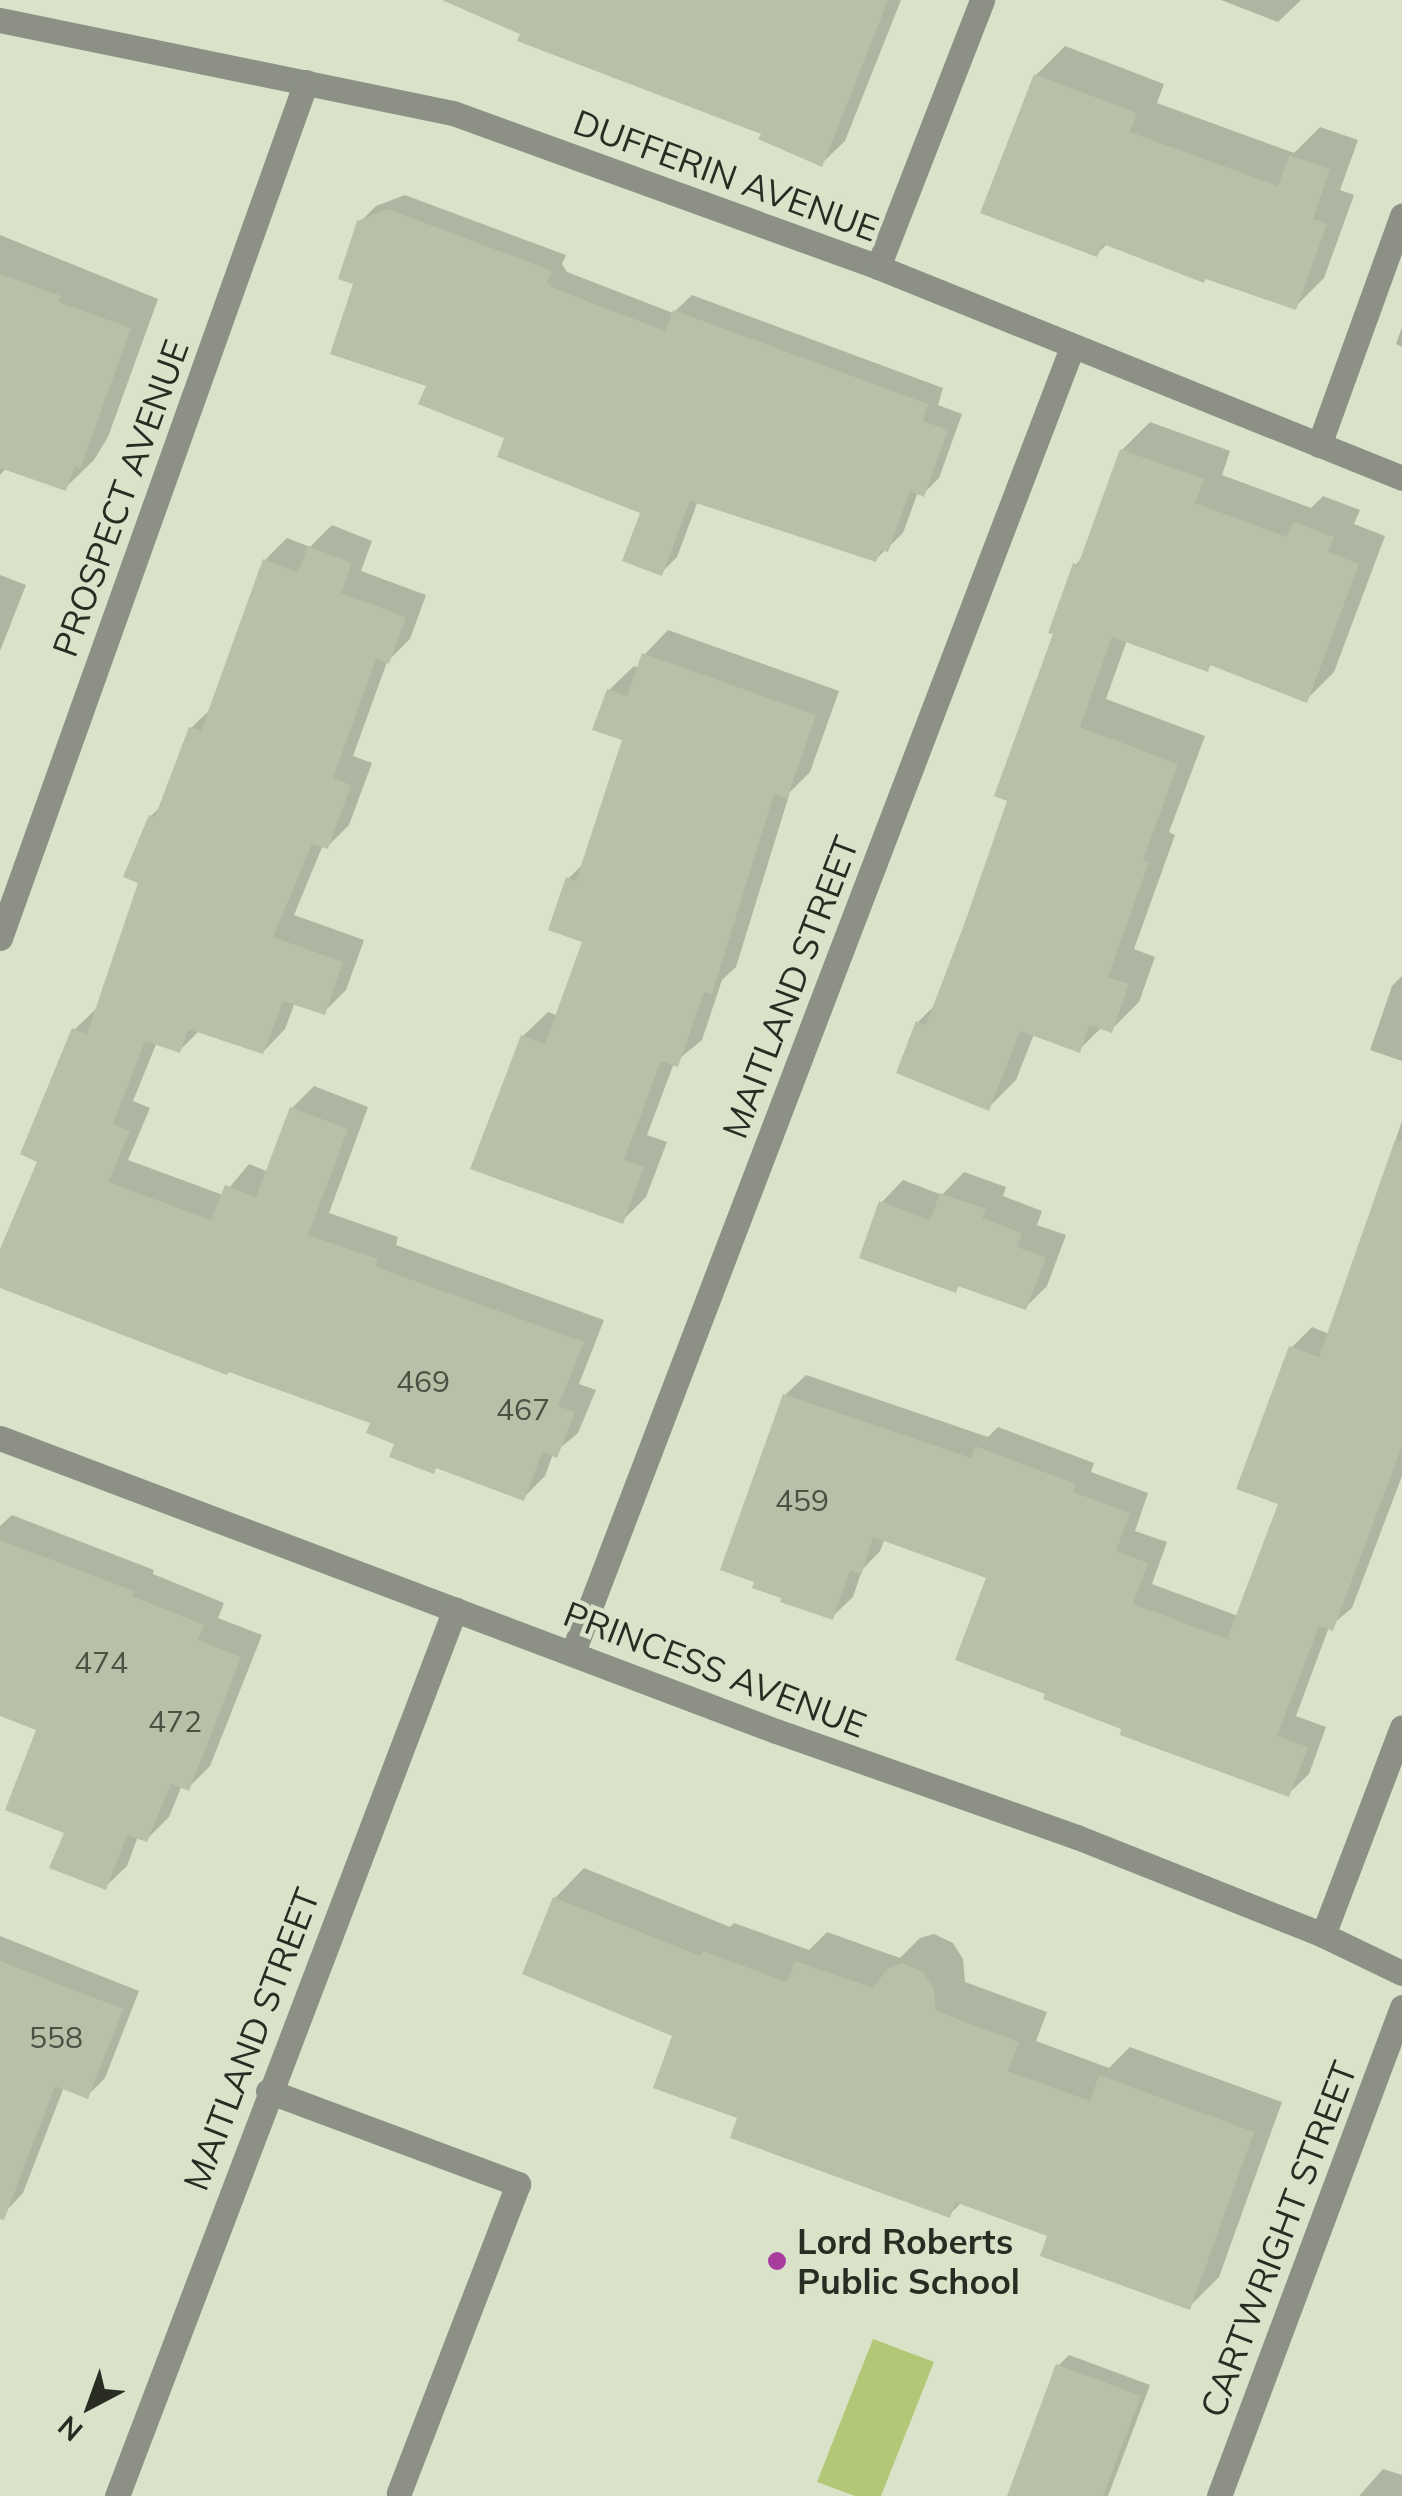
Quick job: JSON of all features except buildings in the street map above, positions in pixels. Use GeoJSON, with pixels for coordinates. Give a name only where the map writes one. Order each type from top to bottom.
{"type":"FeatureCollection","features":[{"type":"Feature","properties":{"kind":"street"},"geometry":{"type":"LineString","coordinates":[[878,267],[982,0]]}},
{"type":"Feature","properties":{"kind":"street","name":"DUFFERIN AVENUE"},"geometry":{"type":"LineString","coordinates":[[0,20],[452,113],[878,267],[1402,478]]}},
{"type":"Feature","properties":{"kind":"street","name":"PROSPECT AVENUE"},"geometry":{"type":"LineString","coordinates":[[0,938],[306,82]]}},
{"type":"Feature","properties":{"kind":"street"},"geometry":{"type":"LineString","coordinates":[[1319,445],[1402,216]]}},
{"type":"Feature","properties":{"kind":"street","name":"MAITLAND STREET"},"geometry":{"type":"LineString","coordinates":[[573,1652],[1072,348]]}},
{"type":"Feature","properties":{"kind":"street","name":"PRINCESS AVENUE"},"geometry":{"type":"LineString","coordinates":[[0,1438],[776,1731],[1077,1837],[1323,1935],[1402,1973]]}},
{"type":"Feature","properties":{"kind":"street","name":"MAITLAND STREET"},"geometry":{"type":"LineString","coordinates":[[117,2496],[455,1609]]}},
{"type":"Feature","properties":{"kind":"street"},"geometry":{"type":"LineString","coordinates":[[1323,1935],[1402,1727]]}},
{"type":"Feature","properties":{"kind":"street","name":"CARTWRIGHT STREET"},"geometry":{"type":"LineString","coordinates":[[1219,2496],[1402,2008]]}},
{"type":"Feature","properties":{"kind":"street"},"geometry":{"type":"LineString","coordinates":[[268,2092],[518,2184],[399,2493]]}},
{"type":"Feature","properties":{"kind":"green space"},"geometry":{"type":"Polygon","coordinates":[[[873,2339],[934,2362],[881,2496],[855,2496],[817,2482],[873,2339]]]}},
{"type":"Feature","properties":{"kind":"place","name":"Lord Roberts Public School"},"geometry":{"type":"Point","coordinates":[777,2261]}}]}
